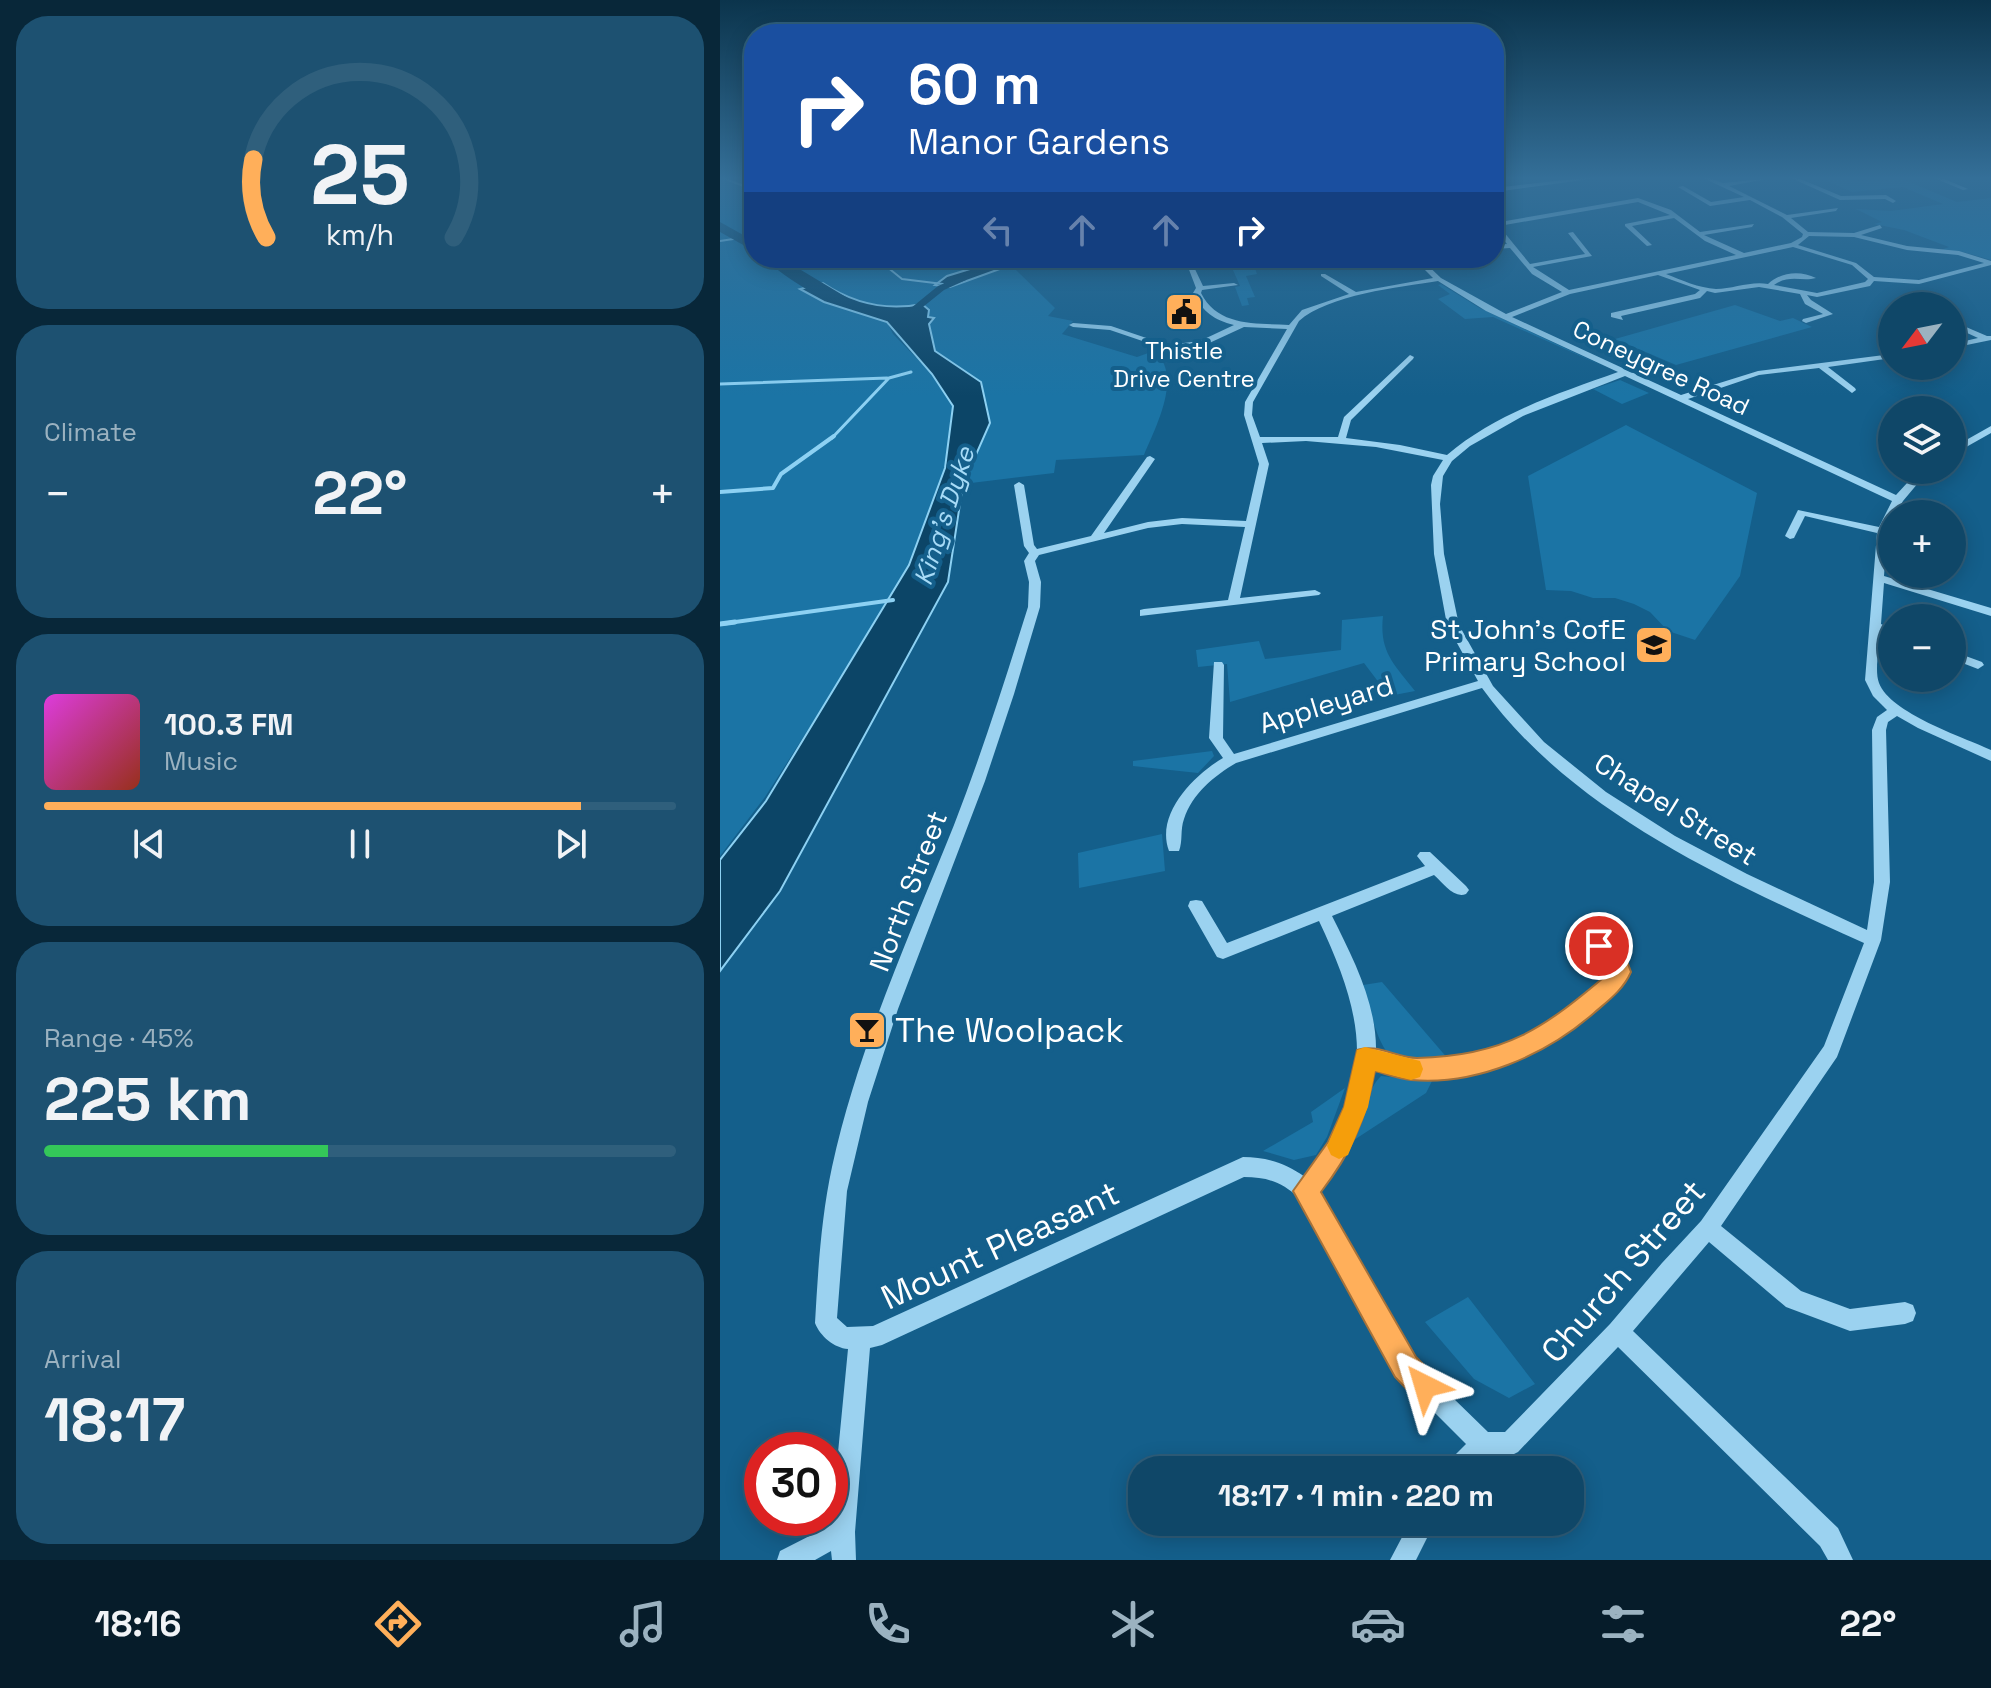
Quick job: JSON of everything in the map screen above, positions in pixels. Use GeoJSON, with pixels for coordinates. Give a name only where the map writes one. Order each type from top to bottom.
{"type":"FeatureCollection","features":[{"type":"Feature","properties":{"kind":"street"},"geometry":{"type":"LineString","coordinates":[[1518,251],[1540,277],[1568,292]]}},
{"type":"Feature","properties":{"kind":"street"},"geometry":{"type":"LineString","coordinates":[[1530,266],[1590,255],[1586,251]]}},
{"type":"Feature","properties":{"kind":"street"},"geometry":{"type":"LineString","coordinates":[[1734,251],[1743,255]]}},
{"type":"Feature","properties":{"kind":"street"},"geometry":{"type":"LineString","coordinates":[[1505,317],[1568,292],[1764,251]]}},
{"type":"Feature","properties":{"kind":"street"},"geometry":{"type":"LineString","coordinates":[[1812,251],[1854,264],[1872,279],[1919,282],[1991,263]]}},
{"type":"Feature","properties":{"kind":"street"},"geometry":{"type":"LineString","coordinates":[[1936,251],[1959,253],[1991,263]]}},
{"type":"Feature","properties":{"kind":"street"},"geometry":{"type":"LineString","coordinates":[[1191,268],[1200,288]]}},
{"type":"Feature","properties":{"kind":"street","name":"Coneygree Road"},"geometry":{"type":"LineString","coordinates":[[1427,268],[1439,279],[1505,317],[1898,500]]}},
{"type":"Feature","properties":{"kind":"street"},"geometry":{"type":"LineString","coordinates":[[1657,272],[1704,290],[1770,286],[1803,295],[1828,294],[1871,283],[1872,279]]}},
{"type":"Feature","properties":{"kind":"street"},"geometry":{"type":"LineString","coordinates":[[1770,286],[1775,280],[1802,274],[1812,278]]}},
{"type":"Feature","properties":{"kind":"street"},"geometry":{"type":"LineString","coordinates":[[1323,275],[1356,295]]}},
{"type":"Feature","properties":{"kind":"street"},"geometry":{"type":"LineString","coordinates":[[1233,603],[1248,524],[1264,464],[1248,415],[1249,402],[1296,318],[1307,310],[1356,295],[1439,279]]}},
{"type":"Feature","properties":{"kind":"street"},"geometry":{"type":"LineString","coordinates":[[1200,288],[1234,285]]}},
{"type":"Feature","properties":{"kind":"street"},"geometry":{"type":"LineString","coordinates":[[1200,288],[1197,293],[1208,314],[1241,325],[1293,327]]}},
{"type":"Feature","properties":{"kind":"street"},"geometry":{"type":"LineString","coordinates":[[1620,318],[1614,315],[1697,296],[1704,290]]}},
{"type":"Feature","properties":{"kind":"street"},"geometry":{"type":"LineString","coordinates":[[1803,295],[1808,302],[1829,314]]}},
{"type":"Feature","properties":{"kind":"street"},"geometry":{"type":"LineString","coordinates":[[1806,321],[1843,310]]}},
{"type":"Feature","properties":{"kind":"street"},"geometry":{"type":"LineString","coordinates":[[1073,325],[1111,328],[1166,347],[1202,343],[1241,325]]}},
{"type":"Feature","properties":{"kind":"street"},"geometry":{"type":"LineString","coordinates":[[1966,329],[1988,338]]}},
{"type":"Feature","properties":{"kind":"street"},"geometry":{"type":"LineString","coordinates":[[1966,343],[1988,338]]}},
{"type":"Feature","properties":{"kind":"street"},"geometry":{"type":"LineString","coordinates":[[1342,438],[1347,419],[1410,357]]}},
{"type":"Feature","properties":{"kind":"street"},"geometry":{"type":"LineString","coordinates":[[1679,399],[1752,374],[1878,358]]}},
{"type":"Feature","properties":{"kind":"street"},"geometry":{"type":"LineString","coordinates":[[1821,365],[1852,390]]}},
{"type":"Feature","properties":{"kind":"street"},"geometry":{"type":"LineString","coordinates":[[1258,440],[1342,438],[1447,458],[1473,438],[1569,392],[1624,373]]}},
{"type":"Feature","properties":{"kind":"street"},"geometry":{"type":"LineString","coordinates":[[1966,444],[1991,429]]}},
{"type":"Feature","properties":{"kind":"street","name":"Chapel Street"},"geometry":{"type":"LineString","coordinates":[[1447,458],[1438,476],[1440,586],[1450,617],[1484,683],[1529,737],[1618,808],[1701,859],[1873,940]]}},
{"type":"Feature","properties":{"kind":"street"},"geometry":{"type":"LineString","coordinates":[[1095,538],[1150,459]]}},
{"type":"Feature","properties":{"kind":"street"},"geometry":{"type":"LineString","coordinates":[[1898,500],[1912,484]]}},
{"type":"Feature","properties":{"kind":"street","name":"North Street"},"geometry":{"type":"LineString","coordinates":[[826,1323],[831,1240],[846,1150],[871,1060],[977,783],[1034,607],[1035,582],[1029,561],[1035,553],[1029,546],[1019,485]]}},
{"type":"Feature","properties":{"kind":"street"},"geometry":{"type":"LineString","coordinates":[[1790,536],[1802,512],[1878,530]]}},
{"type":"Feature","properties":{"kind":"street"},"geometry":{"type":"LineString","coordinates":[[1035,553],[1182,521],[1248,524]]}},
{"type":"Feature","properties":{"kind":"street"},"geometry":{"type":"LineString","coordinates":[[1878,568],[1871,680],[1878,696],[1896,710],[1991,756]]}},
{"type":"Feature","properties":{"kind":"street"},"geometry":{"type":"LineString","coordinates":[[1877,577],[1991,612]]}},
{"type":"Feature","properties":{"kind":"street"},"geometry":{"type":"LineString","coordinates":[[1144,613],[1315,593]]}},
{"type":"Feature","properties":{"kind":"street"},"geometry":{"type":"LineString","coordinates":[[1966,660],[1978,665]]}},
{"type":"Feature","properties":{"kind":"street","name":"Appleyard"},"geometry":{"type":"LineString","coordinates":[[1218,665],[1216,738],[1231,760]]}},
{"type":"Feature","properties":{"kind":"street","name":"Appleyard"},"geometry":{"type":"LineString","coordinates":[[1174,847],[1172,834],[1177,814],[1192,792],[1219,766],[1484,683]]}},
{"type":"Feature","properties":{"kind":"street","name":"Church Street"},"geometry":{"type":"LineString","coordinates":[[1483,1444],[1510,1444],[1618,1332],[1708,1228],[1831,1051],[1873,940],[1882,882],[1879,730],[1882,720],[1896,710]]}},
{"type":"Feature","properties":{"kind":"street"},"geometry":{"type":"LineString","coordinates":[[1196,906],[1223,952],[1323,913],[1431,862],[1461,890]]}},
{"type":"Feature","properties":{"kind":"street"},"geometry":{"type":"LineString","coordinates":[[1323,913],[1348,963],[1366,1030],[1365,1058],[1356,1107],[1337,1151],[1306,1191],[1405,1367],[1483,1444],[1471,1456]]}},
{"type":"Feature","properties":{"kind":"street"},"geometry":{"type":"LineString","coordinates":[[1365,1058],[1410,1069],[1459,1066],[1488,1061],[1565,1024],[1600,997],[1620,972],[1617,963],[1580,928]]}},
{"type":"Feature","properties":{"kind":"street","name":"Mount Pleasant"},"geometry":{"type":"LineString","coordinates":[[826,1323],[843,1338],[874,1337],[1243,1167],[1266,1166],[1289,1174],[1306,1191]]}},
{"type":"Feature","properties":{"kind":"street"},"geometry":{"type":"LineString","coordinates":[[1708,1228],[1794,1299],[1850,1320],[1905,1313]]}},
{"type":"Feature","properties":{"kind":"street"},"geometry":{"type":"LineString","coordinates":[[1618,1332],[1829,1537],[1841,1560]]}},
{"type":"Feature","properties":{"kind":"street"},"geometry":{"type":"LineString","coordinates":[[848,1475],[860,1338]]}},
{"type":"Feature","properties":{"kind":"street"},"geometry":{"type":"LineString","coordinates":[[789,1560],[835,1536]]}},
{"type":"Feature","properties":{"kind":"street"},"geometry":{"type":"LineString","coordinates":[[843,1536],[844,1560]]}},
{"type":"Feature","properties":{"kind":"street"},"geometry":{"type":"LineString","coordinates":[[1402,1560],[1415,1536]]}},
{"type":"Feature","properties":{"kind":"shaded area"},"geometry":{"type":"Polygon","coordinates":[[[720,251],[744,251],[744,268],[973,268],[947,276],[936,285],[947,287],[1001,268],[1017,268],[1015,269],[1055,308],[1048,316],[1073,321],[1062,334],[1137,357],[1154,351],[1163,361],[1167,387],[1160,417],[1144,455],[1056,460],[1054,473],[963,484],[990,423],[981,382],[935,351],[922,304],[896,307],[871,304],[846,296],[823,283],[806,292],[824,302],[887,322],[893,334],[932,374],[954,406],[945,468],[910,562],[877,622],[765,797],[720,856],[720,251]]]}},
{"type":"Feature","properties":{"kind":"shaded area"},"geometry":{"type":"Polygon","coordinates":[[[1950,251],[1991,251],[1991,260],[1950,251]]]}},
{"type":"Feature","properties":{"kind":"shaded area"},"geometry":{"type":"Polygon","coordinates":[[[1232,268],[1255,268],[1257,274],[1246,276],[1255,297],[1247,298],[1249,305],[1242,306],[1235,287],[1240,286],[1232,268]]]}},
{"type":"Feature","properties":{"kind":"shaded area"},"geometry":{"type":"Polygon","coordinates":[[[1438,285],[1478,307],[1605,367],[1493,317],[1465,319],[1438,299],[1450,294],[1438,285]]]}},
{"type":"Feature","properties":{"kind":"shaded area"},"geometry":{"type":"Polygon","coordinates":[[[1735,305],[1780,321],[1793,318],[1812,327],[1676,365],[1615,339],[1735,305]]]}},
{"type":"Feature","properties":{"kind":"shaded area"},"geometry":{"type":"Polygon","coordinates":[[[1620,380],[1649,393],[1622,404],[1593,389],[1620,380]]]}},
{"type":"Feature","properties":{"kind":"shaded area"},"geometry":{"type":"Polygon","coordinates":[[[1626,425],[1757,493],[1740,576],[1695,640],[1668,631],[1650,612],[1634,604],[1615,598],[1593,598],[1571,591],[1546,590],[1528,476],[1626,425]]]}},
{"type":"Feature","properties":{"kind":"shaded area"},"geometry":{"type":"Polygon","coordinates":[[[1383,616],[1386,648],[1415,691],[1389,696],[1364,663],[1230,702],[1227,664],[1198,667],[1196,650],[1259,641],[1265,659],[1341,650],[1342,620],[1383,616]]]}},
{"type":"Feature","properties":{"kind":"shaded area"},"geometry":{"type":"Polygon","coordinates":[[[1212,751],[1214,756],[1198,773],[1133,766],[1133,761],[1212,751]]]}},
{"type":"Feature","properties":{"kind":"shaded area"},"geometry":{"type":"Polygon","coordinates":[[[1162,834],[1165,871],[1079,888],[1078,853],[1162,834]]]}},
{"type":"Feature","properties":{"kind":"shaded area"},"geometry":{"type":"Polygon","coordinates":[[[1382,982],[1449,1060],[1415,1061],[1389,1055],[1376,1031],[1363,985],[1382,982]]]}},
{"type":"Feature","properties":{"kind":"shaded area"},"geometry":{"type":"Polygon","coordinates":[[[1381,1076],[1432,1081],[1426,1093],[1354,1140],[1368,1097],[1381,1076]]]}},
{"type":"Feature","properties":{"kind":"shaded area"},"geometry":{"type":"Polygon","coordinates":[[[1345,1088],[1327,1137],[1316,1155],[1294,1160],[1263,1151],[1313,1122],[1311,1112],[1345,1088]]]}},
{"type":"Feature","properties":{"kind":"shaded area"},"geometry":{"type":"Polygon","coordinates":[[[1468,1297],[1535,1384],[1509,1398],[1474,1379],[1425,1322],[1468,1297]]]}},
{"type":"Feature","properties":{"kind":"water"},"geometry":{"type":"Polygon","coordinates":[[[973,268],[1002,268],[950,287],[935,285],[947,276],[973,268]]]}},
{"type":"Feature","properties":{"kind":"water"},"geometry":{"type":"Polygon","coordinates":[[[823,283],[846,296],[871,304],[896,307],[922,304],[929,310],[928,317],[934,318],[929,324],[935,351],[981,382],[990,423],[963,484],[948,582],[780,891],[720,971],[720,860],[766,801],[909,565],[945,468],[953,406],[932,374],[887,322],[824,302],[800,289],[823,283]]]}},
{"type":"Feature","properties":{"kind":"waterway"},"geometry":{"type":"LineString","coordinates":[[786,268],[812,286],[848,303]]}},
{"type":"Feature","properties":{"kind":"waterway"},"geometry":{"type":"LineString","coordinates":[[888,268],[902,279],[943,284]]}},
{"type":"Feature","properties":{"kind":"waterway","name":"King's Dyke"},"geometry":{"type":"LineString","coordinates":[[905,317],[941,288],[963,278]]}},
{"type":"Feature","properties":{"kind":"waterway"},"geometry":{"type":"LineString","coordinates":[[834,436],[889,378],[911,372]]}},
{"type":"Feature","properties":{"kind":"waterway"},"geometry":{"type":"LineString","coordinates":[[720,384],[887,378]]}},
{"type":"Feature","properties":{"kind":"waterway"},"geometry":{"type":"LineString","coordinates":[[720,492],[773,488],[781,474],[834,436]]}},
{"type":"Feature","properties":{"kind":"waterway"},"geometry":{"type":"LineString","coordinates":[[721,624],[893,600]]}},
{"type":"Feature","properties":{"kind":"waterway"},"geometry":{"type":"LineString","coordinates":[[720,624],[735,622]]}},
{"type":"Feature","properties":{"kind":"slow traffic"},"geometry":{"type":"LineString","coordinates":[[1339,1146],[1356,1107],[1365,1058],[1411,1069]]}},
{"type":"Feature","properties":{"kind":"place","name":"Thistle Drive Centre"},"geometry":{"type":"Point","coordinates":[1184,312]}},
{"type":"Feature","properties":{"kind":"place","name":"St John's CofE Primary School"},"geometry":{"type":"Point","coordinates":[1654,645]}},
{"type":"Feature","properties":{"kind":"place","name":"The Woolpack"},"geometry":{"type":"Point","coordinates":[867,1030]}},
{"type":"Feature","properties":{"kind":"route"},"geometry":{"type":"LineString","coordinates":[[1425,1386],[1405,1367],[1306,1191],[1337,1151],[1356,1107],[1365,1058],[1410,1069],[1436,1068],[1464,1066],[1513,1052],[1565,1024],[1617,980],[1620,972],[1617,963],[1599,946]]}}]}
